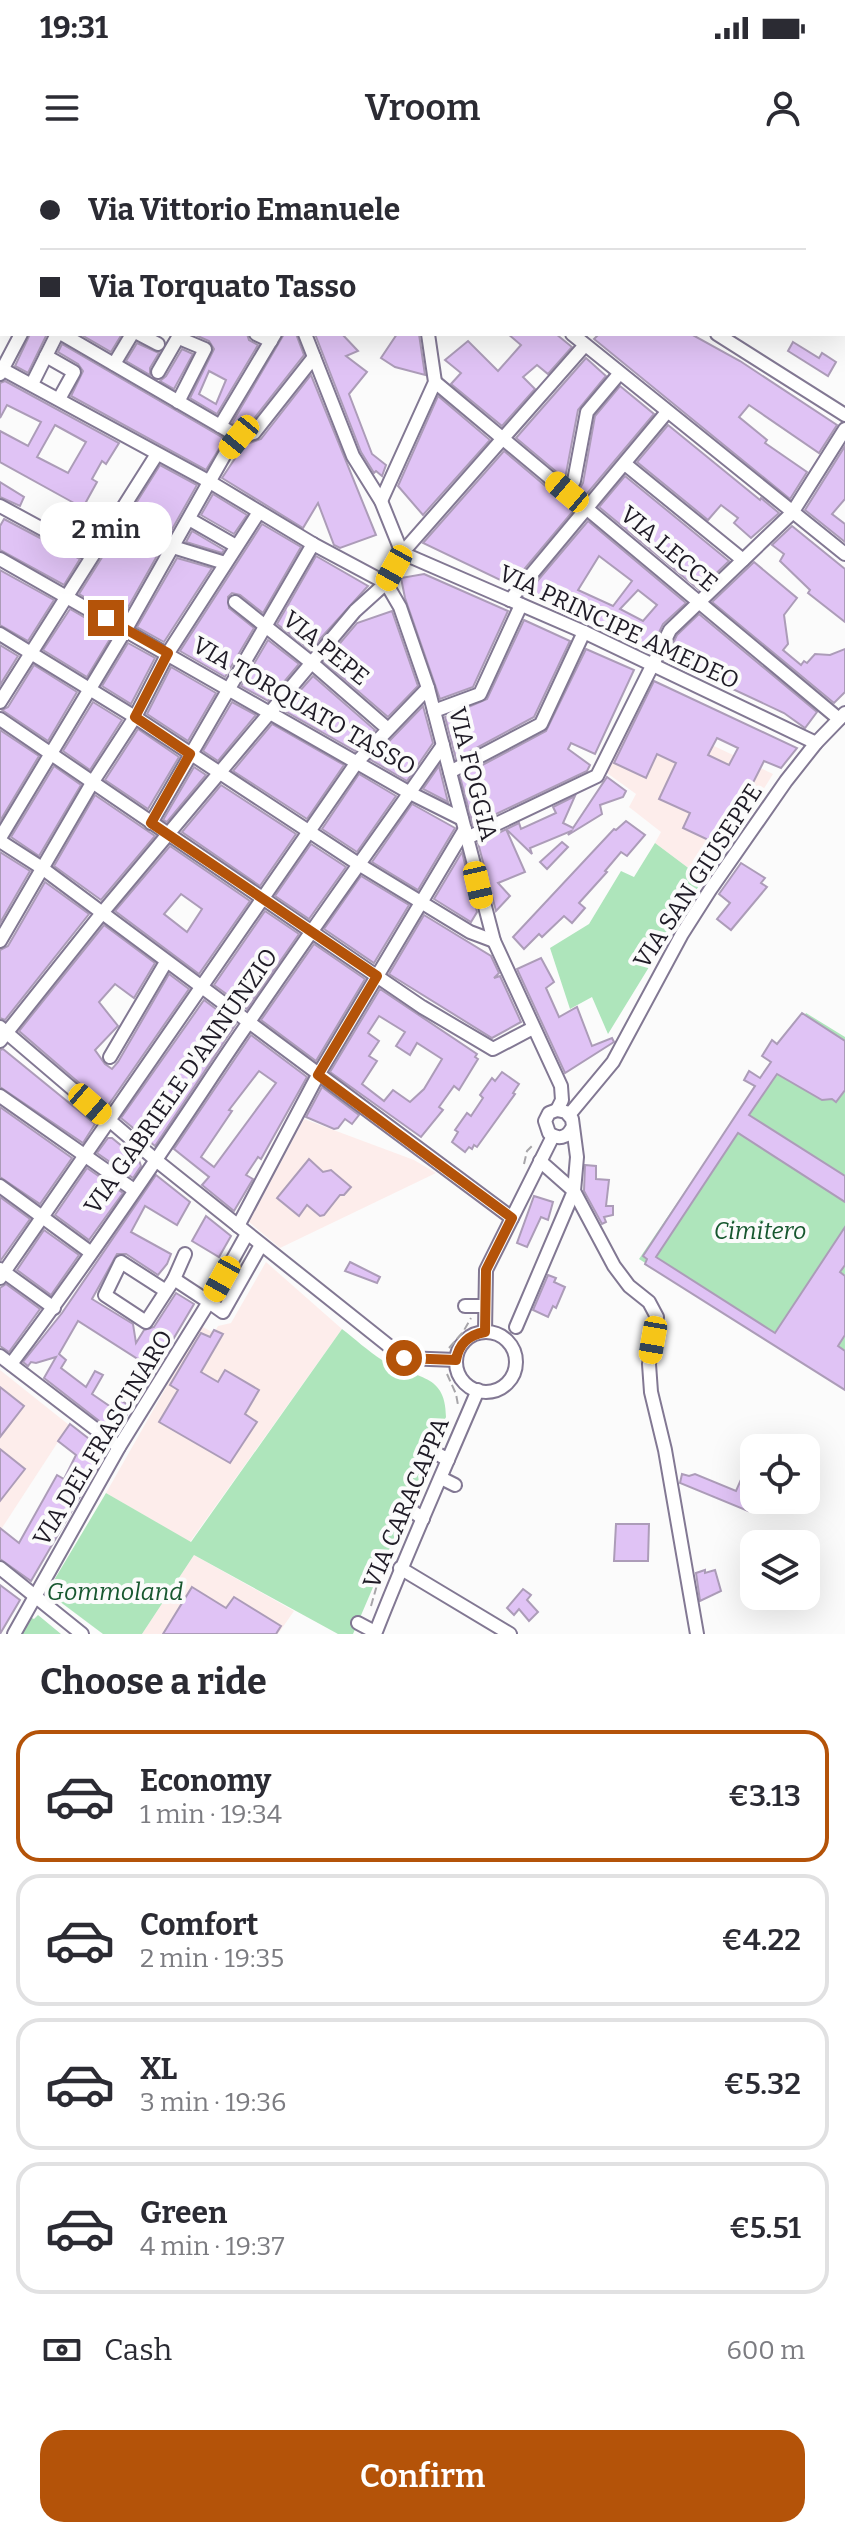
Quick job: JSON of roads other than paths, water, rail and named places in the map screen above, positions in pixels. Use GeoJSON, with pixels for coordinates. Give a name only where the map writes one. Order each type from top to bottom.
{"type":"FeatureCollection","features":[{"type":"Feature","properties":{"kind":"street"},"geometry":{"type":"LineString","coordinates":[[20,336],[1,372],[32,384],[386,583]]}},
{"type":"Feature","properties":{"kind":"street"},"geometry":{"type":"LineString","coordinates":[[32,384],[59,336]]}},
{"type":"Feature","properties":{"kind":"street"},"geometry":{"type":"LineString","coordinates":[[64,336],[239,437]]}},
{"type":"Feature","properties":{"kind":"street"},"geometry":{"type":"LineString","coordinates":[[114,364],[131,336]]}},
{"type":"Feature","properties":{"kind":"street"},"geometry":{"type":"LineString","coordinates":[[143,336],[158,344]]}},
{"type":"Feature","properties":{"kind":"street"},"geometry":{"type":"LineString","coordinates":[[158,372],[180,336],[205,349],[178,402]]}},
{"type":"Feature","properties":{"kind":"street"},"geometry":{"type":"LineString","coordinates":[[306,336],[353,456],[381,501],[402,553]]}},
{"type":"Feature","properties":{"kind":"street"},"geometry":{"type":"LineString","coordinates":[[381,501],[435,382],[428,336]]}},
{"type":"Feature","properties":{"kind":"street"},"geometry":{"type":"LineString","coordinates":[[574,336],[845,554]]}},
{"type":"Feature","properties":{"kind":"street"},"geometry":{"type":"LineString","coordinates":[[720,336],[845,415]]}},
{"type":"Feature","properties":{"kind":"street"},"geometry":{"type":"LineString","coordinates":[[220,426],[273,338]]}},
{"type":"Feature","properties":{"kind":"street"},"geometry":{"type":"LineString","coordinates":[[452,1357],[404,1358],[3,1034],[355,611],[386,583],[402,553],[585,345]]}},
{"type":"Feature","properties":{"kind":"street"},"geometry":{"type":"LineString","coordinates":[[46,356],[74,372],[59,399]]}},
{"type":"Feature","properties":{"kind":"street"},"geometry":{"type":"LineString","coordinates":[[314,357],[254,433],[239,437],[225,454],[126,629],[0,840],[42,868],[512,1218]]}},
{"type":"Feature","properties":{"kind":"street"},"geometry":{"type":"LineString","coordinates":[[567,492],[574,481],[587,412],[619,374]]}},
{"type":"Feature","properties":{"kind":"street","name":"VIA LECCE"},"geometry":{"type":"LineString","coordinates":[[435,382],[842,716]]}},
{"type":"Feature","properties":{"kind":"street"},"geometry":{"type":"LineString","coordinates":[[434,711],[480,694],[516,602],[667,412]]}},
{"type":"Feature","properties":{"kind":"street"},"geometry":{"type":"LineString","coordinates":[[465,829],[597,776],[670,630],[792,513],[845,429]]}},
{"type":"Feature","properties":{"kind":"street"},"geometry":{"type":"LineString","coordinates":[[0,702],[157,454]]}},
{"type":"Feature","properties":{"kind":"street"},"geometry":{"type":"LineString","coordinates":[[625,464],[743,560]]}},
{"type":"Feature","properties":{"kind":"street"},"geometry":{"type":"LineString","coordinates":[[0,506],[92,556]]}},
{"type":"Feature","properties":{"kind":"street"},"geometry":{"type":"LineString","coordinates":[[0,941],[92,783],[135,717],[168,653],[259,512]]}},
{"type":"Feature","properties":{"kind":"street"},"geometry":{"type":"LineString","coordinates":[[189,519],[236,546]]}},
{"type":"Feature","properties":{"kind":"street"},"geometry":{"type":"LineString","coordinates":[[151,823],[313,544]]}},
{"type":"Feature","properties":{"kind":"street"},"geometry":{"type":"LineString","coordinates":[[173,547],[225,563]]}},
{"type":"Feature","properties":{"kind":"street","name":"VIA PRINCIPE AMEDEO"},"geometry":{"type":"LineString","coordinates":[[402,553],[584,632],[816,743]]}},
{"type":"Feature","properties":{"kind":"street","name":"VIA TORQUATO TASSO"},"geometry":{"type":"LineString","coordinates":[[0,559],[357,762],[465,829]]}},
{"type":"Feature","properties":{"kind":"street","name":"VIA FOGGIA"},"geometry":{"type":"LineString","coordinates":[[386,583],[400,607],[428,688],[494,941],[561,1086],[566,1118]]}},
{"type":"Feature","properties":{"kind":"street","name":"VIA PEPE"},"geometry":{"type":"LineString","coordinates":[[235,602],[388,729]]}},
{"type":"Feature","properties":{"kind":"street"},"geometry":{"type":"LineString","coordinates":[[450,772],[541,724],[584,632]]}},
{"type":"Feature","properties":{"kind":"street"},"geometry":{"type":"LineString","coordinates":[[0,634],[90,688],[421,903],[470,932],[494,941]]}},
{"type":"Feature","properties":{"kind":"street"},"geometry":{"type":"LineString","coordinates":[[54,1308],[1,1273],[110,1122],[199,986],[357,762],[428,688]]}},
{"type":"Feature","properties":{"kind":"street","name":"VIA SAN GIUSEPPE"},"geometry":{"type":"LineString","coordinates":[[553,1136],[562,1137],[566,1118],[613,1062],[682,934],[710,890],[786,781],[842,716]]}},
{"type":"Feature","properties":{"kind":"street"},"geometry":{"type":"LineString","coordinates":[[0,719],[422,1007],[493,1049],[533,1028]]}},
{"type":"Feature","properties":{"kind":"street","name":"VIA GABRIELE D'ANNUNZIO"},"geometry":{"type":"LineString","coordinates":[[5,1360],[54,1308],[443,745]]}},
{"type":"Feature","properties":{"kind":"street","name":"VIA DEL FRASCINARO"},"geometry":{"type":"LineString","coordinates":[[14,1634],[119,1447],[209,1302],[318,1075],[465,829]]}},
{"type":"Feature","properties":{"kind":"street"},"geometry":{"type":"LineString","coordinates":[[110,1057],[166,962]]}},
{"type":"Feature","properties":{"kind":"street"},"geometry":{"type":"LineString","coordinates":[[0,1096],[134,1190]]}},
{"type":"Feature","properties":{"kind":"street"},"geometry":{"type":"LineString","coordinates":[[485,1332],[474,1307],[486,1270],[553,1136],[546,1130],[545,1121],[549,1113],[566,1118],[577,1157],[574,1191],[516,1327]]}},
{"type":"Feature","properties":{"kind":"street"},"geometry":{"type":"LineString","coordinates":[[540,1161],[574,1191],[614,1266],[629,1286],[649,1302],[657,1317],[649,1364],[651,1392],[665,1450],[697,1634]]}},
{"type":"Feature","properties":{"kind":"street"},"geometry":{"type":"LineString","coordinates":[[0,1186],[90,1252]]}},
{"type":"Feature","properties":{"kind":"street"},"geometry":{"type":"LineString","coordinates":[[174,1279],[223,1312],[261,1245]]}},
{"type":"Feature","properties":{"kind":"street","name":"VIA DEL FRASCINARO"},"geometry":{"type":"LineString","coordinates":[[166,1291],[121,1262],[105,1295],[146,1322],[174,1279],[185,1254]]}},
{"type":"Feature","properties":{"kind":"street"},"geometry":{"type":"LineString","coordinates":[[485,1332],[504,1338],[512,1345],[516,1365],[513,1375],[498,1389],[478,1390],[462,1379],[452,1357],[476,1333],[485,1332]]}},
{"type":"Feature","properties":{"kind":"street"},"geometry":{"type":"LineString","coordinates":[[5,1360],[119,1447]]}},
{"type":"Feature","properties":{"kind":"street","name":"VIA CARACAPPA"},"geometry":{"type":"LineString","coordinates":[[375,1633],[478,1390]]}},
{"type":"Feature","properties":{"kind":"street"},"geometry":{"type":"LineString","coordinates":[[431,1450],[448,1460]]}},
{"type":"Feature","properties":{"kind":"street"},"geometry":{"type":"LineString","coordinates":[[441,1478],[455,1485]]}},
{"type":"Feature","properties":{"kind":"street"},"geometry":{"type":"LineString","coordinates":[[408,1511],[423,1519]]}},
{"type":"Feature","properties":{"kind":"street"},"geometry":{"type":"LineString","coordinates":[[0,1568],[82,1634]]}},
{"type":"Feature","properties":{"kind":"street"},"geometry":{"type":"LineString","coordinates":[[400,1568],[510,1634]]}},
{"type":"Feature","properties":{"kind":"street"},"geometry":{"type":"LineString","coordinates":[[358,1623],[375,1633]]}},
{"type":"Feature","properties":{"kind":"park label","name":"Cimitero"},"geometry":{"type":"Point","coordinates":[760,1231]}},
{"type":"Feature","properties":{"kind":"park label","name":"Gommoland"},"geometry":{"type":"Point","coordinates":[115,1592]}}]}
